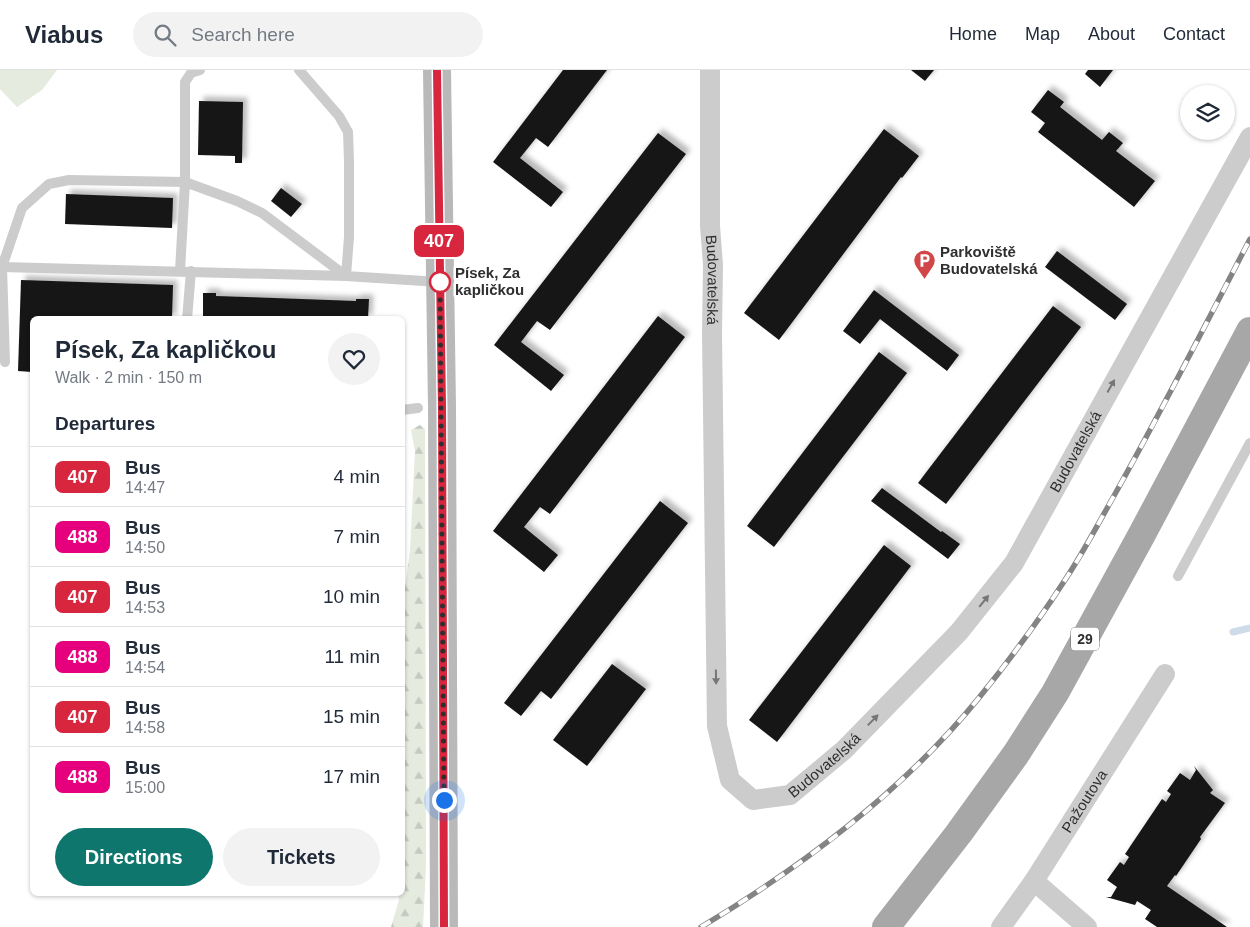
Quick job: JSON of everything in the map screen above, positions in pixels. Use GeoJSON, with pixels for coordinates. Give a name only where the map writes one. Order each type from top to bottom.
{"type":"FeatureCollection","features":[{"type":"Feature","properties":{"kind":"main road","name":"29"},"geometry":{"type":"LineString","coordinates":[[886,927],[1016,754],[1055,693],[1250,331]]}},
{"type":"Feature","properties":{"kind":"street"},"geometry":{"type":"LineString","coordinates":[[436,70],[440,282],[444,927]]}},
{"type":"Feature","properties":{"kind":"street","name":"Budovatelská"},"geometry":{"type":"LineString","coordinates":[[710,70],[710,226],[713,265],[717,726],[730,780],[753,800],[790,795],[844,750],[959,632],[1014,563],[1250,137]]}},
{"type":"Feature","properties":{"kind":"street","name":"Pažoutova"},"geometry":{"type":"LineString","coordinates":[[1001,927],[1034,881],[1165,674]]}},
{"type":"Feature","properties":{"kind":"street"},"geometry":{"type":"LineString","coordinates":[[1034,881],[1087,927]]}},
{"type":"Feature","properties":{"kind":"lane"},"geometry":{"type":"LineString","coordinates":[[187,316],[185,271],[185,82],[191,73],[200,70]]}},
{"type":"Feature","properties":{"kind":"lane"},"geometry":{"type":"LineString","coordinates":[[300,70],[339,116],[348,132],[349,237],[346,276]]}},
{"type":"Feature","properties":{"kind":"lane"},"geometry":{"type":"LineString","coordinates":[[5,362],[1,265],[22,208],[49,184],[69,180],[185,182],[237,201],[262,213],[346,276]]}},
{"type":"Feature","properties":{"kind":"lane"},"geometry":{"type":"LineString","coordinates":[[1,265],[346,276],[440,282]]}},
{"type":"Feature","properties":{"kind":"lane"},"geometry":{"type":"LineString","coordinates":[[405,410],[418,408]]}},
{"type":"Feature","properties":{"kind":"lane"},"geometry":{"type":"LineString","coordinates":[[1178,576],[1250,443]]}},
{"type":"Feature","properties":{"kind":"green space"},"geometry":{"type":"Polygon","coordinates":[[[0,70],[57,70],[42,90],[17,107],[0,89],[0,70]]]}},
{"type":"Feature","properties":{"kind":"green space"},"geometry":{"type":"Polygon","coordinates":[[[420,425],[425,429],[426,866],[423,927],[391,927],[399,900],[398,896],[405,896],[405,588],[410,550],[415,451],[411,430],[420,425]]]}},
{"type":"Feature","properties":{"kind":"building"},"geometry":{"type":"Polygon","coordinates":[[[563,70],[607,70],[548,147],[536,138],[520,158],[563,192],[551,207],[493,162],[563,70]]]}},
{"type":"Feature","properties":{"kind":"building"},"geometry":{"type":"Polygon","coordinates":[[[911,70],[934,70],[925,81],[911,70]]]}},
{"type":"Feature","properties":{"kind":"building"},"geometry":{"type":"Polygon","coordinates":[[[1088,70],[1113,70],[1100,87],[1085,74],[1088,70]]]}},
{"type":"Feature","properties":{"kind":"building"},"geometry":{"type":"Polygon","coordinates":[[[1048,90],[1064,102],[1060,107],[1102,140],[1109,132],[1123,143],[1116,151],[1155,181],[1134,207],[1038,132],[1045,123],[1031,112],[1048,90]]]}},
{"type":"Feature","properties":{"kind":"building"},"geometry":{"type":"Polygon","coordinates":[[[199,101],[243,102],[242,163],[235,163],[235,156],[198,155],[199,101]]]}},
{"type":"Feature","properties":{"kind":"building"},"geometry":{"type":"Polygon","coordinates":[[[884,129],[919,156],[901,177],[779,340],[744,313],[884,129]]]}},
{"type":"Feature","properties":{"kind":"building"},"geometry":{"type":"Polygon","coordinates":[[[658,133],[686,154],[550,330],[537,321],[521,342],[564,375],[551,391],[494,345],[658,133]]]}},
{"type":"Feature","properties":{"kind":"building"},"geometry":{"type":"Polygon","coordinates":[[[281,188],[302,204],[291,217],[271,201],[281,188]]]}},
{"type":"Feature","properties":{"kind":"building"},"geometry":{"type":"Polygon","coordinates":[[[66,194],[173,198],[172,228],[65,224],[66,194]]]}},
{"type":"Feature","properties":{"kind":"building"},"geometry":{"type":"Polygon","coordinates":[[[1057,251],[1127,304],[1115,320],[1045,267],[1057,251]]]}},
{"type":"Feature","properties":{"kind":"building"},"geometry":{"type":"Polygon","coordinates":[[[21,280],[173,285],[172,316],[30,316],[30,372],[18,371],[21,280]]]}},
{"type":"Feature","properties":{"kind":"building"},"geometry":{"type":"Polygon","coordinates":[[[874,290],[959,355],[947,371],[880,319],[860,344],[843,331],[874,290]]]}},
{"type":"Feature","properties":{"kind":"building"},"geometry":{"type":"Polygon","coordinates":[[[203,293],[216,293],[216,296],[356,301],[356,299],[369,299],[368,316],[203,316],[203,293]]]}},
{"type":"Feature","properties":{"kind":"building"},"geometry":{"type":"Polygon","coordinates":[[[1053,306],[1081,327],[946,504],[918,483],[1053,306]]]}},
{"type":"Feature","properties":{"kind":"building"},"geometry":{"type":"Polygon","coordinates":[[[658,316],[685,337],[550,514],[540,507],[524,527],[558,555],[544,572],[493,531],[658,316]]]}},
{"type":"Feature","properties":{"kind":"building"},"geometry":{"type":"Polygon","coordinates":[[[879,352],[907,373],[774,547],[747,526],[879,352]]]}},
{"type":"Feature","properties":{"kind":"building"},"geometry":{"type":"Polygon","coordinates":[[[882,488],[960,544],[948,559],[871,501],[882,488]]]}},
{"type":"Feature","properties":{"kind":"building"},"geometry":{"type":"Polygon","coordinates":[[[660,501],[688,523],[551,699],[541,691],[521,716],[504,703],[660,501]]]}},
{"type":"Feature","properties":{"kind":"building"},"geometry":{"type":"Polygon","coordinates":[[[884,545],[911,566],[777,742],[749,720],[884,545]]]}},
{"type":"Feature","properties":{"kind":"building"},"geometry":{"type":"Polygon","coordinates":[[[612,664],[646,689],[587,766],[553,740],[612,664]]]}},
{"type":"Feature","properties":{"kind":"building"},"geometry":{"type":"Polygon","coordinates":[[[1194,766],[1213,790],[1210,793],[1225,803],[1200,837],[1201,839],[1176,876],[1167,886],[1227,927],[1157,927],[1145,919],[1151,910],[1137,901],[1135,905],[1106,897],[1111,897],[1117,887],[1107,880],[1120,862],[1124,865],[1129,857],[1125,854],[1162,799],[1166,802],[1171,794],[1167,791],[1180,773],[1190,780],[1196,770],[1194,766]]]}},
{"type":"Feature","properties":{"kind":"waterway"},"geometry":{"type":"LineString","coordinates":[[1233,632],[1250,628]]}},
{"type":"Feature","properties":{"kind":"railway"},"geometry":{"type":"LineString","coordinates":[[701,927],[777,879],[849,825],[917,765],[978,699],[1022,642],[1070,572],[1150,431],[1250,239]]}},
{"type":"Feature","properties":{"kind":"bus line","name":"407"},"geometry":{"type":"LineString","coordinates":[[437,70],[442,407],[444,927]]}},
{"type":"Feature","properties":{"kind":"place","name":"Parkoviště Budovatelská"},"geometry":{"type":"Point","coordinates":[924,280]}},
{"type":"Feature","properties":{"kind":"place","name":"Písek, Za kapličkou"},"geometry":{"type":"Point","coordinates":[440,282]}},
{"type":"Feature","properties":{"kind":"route"},"geometry":{"type":"LineString","coordinates":[[440,282],[444,800]]}}]}
